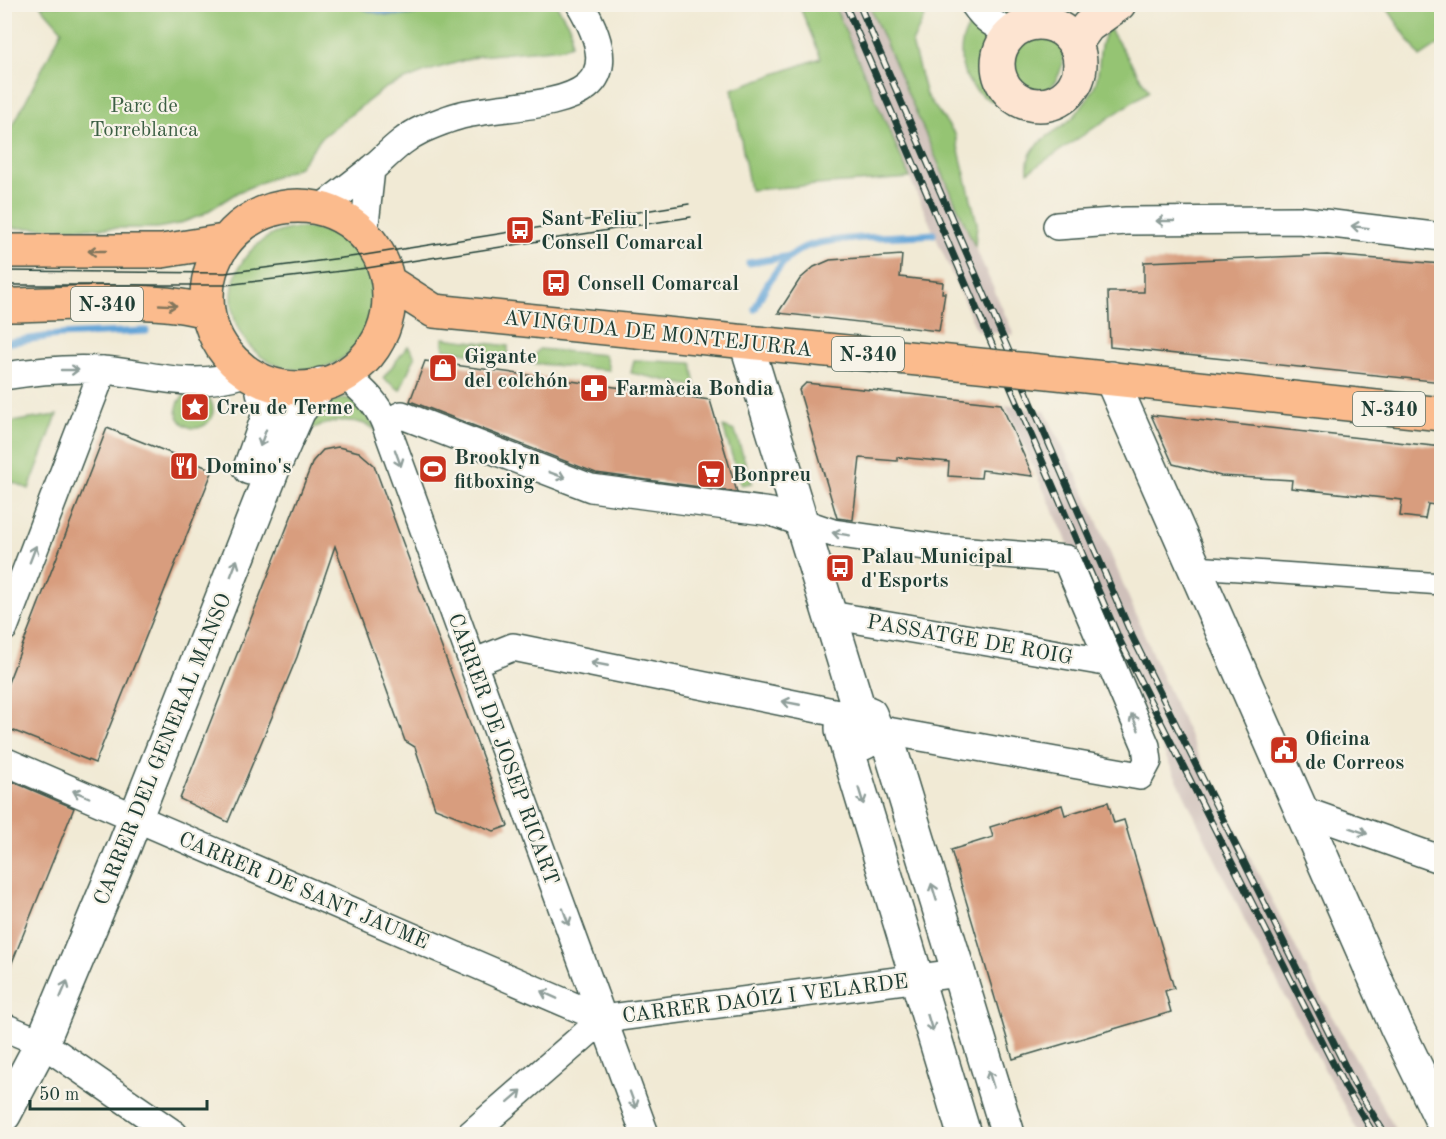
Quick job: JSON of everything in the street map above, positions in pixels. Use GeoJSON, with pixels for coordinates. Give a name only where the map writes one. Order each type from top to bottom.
{"type":"FeatureCollection","features":[{"type":"Feature","properties":{"kind":"main road"},"geometry":{"type":"LineString","coordinates":[[1022,28],[1052,25],[1062,30],[1075,44],[1080,59],[1076,83],[1059,100],[1035,105],[1021,102],[1001,83],[997,69],[998,55],[1003,42],[1022,28],[1057,4]]}},
{"type":"Feature","properties":{"kind":"main road"},"geometry":{"type":"LineString","coordinates":[[1075,44],[1088,26],[1119,4]]}},
{"type":"Feature","properties":{"kind":"main road"},"geometry":{"type":"LineString","coordinates":[[295,207],[319,210],[342,217],[364,233],[376,246],[390,283],[390,304],[379,340],[358,366],[333,380],[304,388],[253,377],[222,348],[212,329],[208,312],[208,276],[213,259],[224,241],[244,221],[269,211],[295,207]]}},
{"type":"Feature","properties":{"kind":"main road"},"geometry":{"type":"LineString","coordinates":[[4,251],[162,251],[224,241]]}},
{"type":"Feature","properties":{"kind":"main road","name":"AVINGUDA DE MONTEJURRA"},"geometry":{"type":"LineString","coordinates":[[390,283],[434,310],[1111,378]]}},
{"type":"Feature","properties":{"kind":"main road","name":"N-340"},"geometry":{"type":"LineString","coordinates":[[4,305],[147,304],[189,306],[208,312]]}},
{"type":"Feature","properties":{"kind":"main road"},"geometry":{"type":"LineString","coordinates":[[379,340],[434,310]]}},
{"type":"Feature","properties":{"kind":"main road","name":"N-340"},"geometry":{"type":"LineString","coordinates":[[1111,378],[1442,414]]}},
{"type":"Feature","properties":{"kind":"street"},"geometry":{"type":"LineString","coordinates":[[319,210],[371,169],[398,144],[448,118],[556,102],[572,97],[586,87],[599,62],[599,45],[594,28],[580,4]]}},
{"type":"Feature","properties":{"kind":"street"},"geometry":{"type":"LineString","coordinates":[[974,4],[983,18],[996,27],[1022,28]]}},
{"type":"Feature","properties":{"kind":"street"},"geometry":{"type":"LineString","coordinates":[[364,233],[371,169]]}},
{"type":"Feature","properties":{"kind":"street"},"geometry":{"type":"LineString","coordinates":[[1057,226],[1126,221],[1299,220],[1430,235],[1442,218]]}},
{"type":"Feature","properties":{"kind":"street"},"geometry":{"type":"LineString","coordinates":[[746,342],[830,615],[861,726],[885,741],[891,751],[1008,1134]]}},
{"type":"Feature","properties":{"kind":"street"},"geometry":{"type":"LineString","coordinates":[[4,376],[61,370],[103,370],[186,382],[253,377]]}},
{"type":"Feature","properties":{"kind":"street"},"geometry":{"type":"LineString","coordinates":[[4,628],[103,370]]}},
{"type":"Feature","properties":{"kind":"street","name":"CARRER DEL GENERAL MANSO"},"geometry":{"type":"LineString","coordinates":[[125,813],[266,428],[266,400],[253,377]]}},
{"type":"Feature","properties":{"kind":"street"},"geometry":{"type":"LineString","coordinates":[[1111,378],[1304,812],[1397,1028],[1442,1120]]}},
{"type":"Feature","properties":{"kind":"street","name":"CARRER DEL GENERAL MANSO"},"geometry":{"type":"LineString","coordinates":[[4,1068],[23,1035],[125,813],[299,410],[333,380]]}},
{"type":"Feature","properties":{"kind":"street","name":"CARRER DE JOSEP RICART"},"geometry":{"type":"LineString","coordinates":[[333,380],[368,396],[380,409],[386,423],[645,1134]]}},
{"type":"Feature","properties":{"kind":"street"},"geometry":{"type":"LineString","coordinates":[[386,423],[402,415],[591,488],[771,512],[833,533],[935,548],[1066,559],[1146,746],[1148,761],[1140,776],[861,726],[513,646],[473,663]]}},
{"type":"Feature","properties":{"kind":"street"},"geometry":{"type":"LineString","coordinates":[[1196,567],[1442,584]]}},
{"type":"Feature","properties":{"kind":"street","name":"PASSATGE DE ROIG"},"geometry":{"type":"LineString","coordinates":[[830,615],[1111,663]]}},
{"type":"Feature","properties":{"kind":"street"},"geometry":{"type":"LineString","coordinates":[[861,726],[848,750],[964,1134]]}},
{"type":"Feature","properties":{"kind":"street","name":"CARRER DE SANT JAUME"},"geometry":{"type":"LineString","coordinates":[[4,761],[603,1019]]}},
{"type":"Feature","properties":{"kind":"street"},"geometry":{"type":"LineString","coordinates":[[1304,812],[1442,860]]}},
{"type":"Feature","properties":{"kind":"street","name":"CARRER DAÓIZ I VELARDE"},"geometry":{"type":"LineString","coordinates":[[474,1134],[603,1019],[958,973]]}},
{"type":"Feature","properties":{"kind":"street"},"geometry":{"type":"LineString","coordinates":[[23,1035],[174,1134]]}},
{"type":"Feature","properties":{"kind":"street","name":"CARRER DEL GENERAL MANSO"},"geometry":{"type":"LineString","coordinates":[[4,1115],[23,1035]]}},
{"type":"Feature","properties":{"kind":"shaded area"},"geometry":{"type":"Polygon","coordinates":[[[834,5],[869,5],[1014,335],[977,331],[834,5]]]}},
{"type":"Feature","properties":{"kind":"shaded area"},"geometry":{"type":"Polygon","coordinates":[[[1005,405],[1045,411],[1087,497],[1156,663],[1204,767],[1320,995],[1398,1134],[1359,1134],[1249,929],[1155,734],[1005,405]]]}},
{"type":"Feature","properties":{"kind":"green space"},"geometry":{"type":"Polygon","coordinates":[[[1012,3],[1032,7],[1048,18],[1059,34],[1063,54],[1059,74],[1048,90],[1032,101],[1012,105],[992,101],[976,90],[965,74],[961,54],[965,34],[976,18],[992,7],[1012,3]]]}},
{"type":"Feature","properties":{"kind":"green space","name":"Parc de Torreblanca"},"geometry":{"type":"Polygon","coordinates":[[[556,4],[571,29],[571,44],[563,48],[479,56],[428,71],[385,88],[322,137],[299,167],[238,192],[202,215],[178,224],[157,228],[5,228],[4,143],[62,30],[40,5],[556,4]]]}},
{"type":"Feature","properties":{"kind":"green space"},"geometry":{"type":"Polygon","coordinates":[[[799,5],[834,5],[910,178],[750,190],[732,89],[821,58],[799,5]]]}},
{"type":"Feature","properties":{"kind":"green space"},"geometry":{"type":"Polygon","coordinates":[[[869,5],[930,5],[912,43],[926,95],[955,134],[977,223],[975,247],[869,5]]]}},
{"type":"Feature","properties":{"kind":"green space"},"geometry":{"type":"Polygon","coordinates":[[[1385,5],[1441,5],[1441,43],[1420,57],[1385,5]]]}},
{"type":"Feature","properties":{"kind":"green space"},"geometry":{"type":"Polygon","coordinates":[[[1109,28],[1149,91],[1028,172],[1028,161],[1037,145],[1069,121],[1090,95],[1098,75],[1102,41],[1109,28]]]}},
{"type":"Feature","properties":{"kind":"green space"},"geometry":{"type":"Polygon","coordinates":[[[303,228],[330,233],[353,249],[369,272],[374,299],[369,326],[353,349],[330,365],[303,370],[276,365],[253,349],[237,326],[232,299],[237,272],[253,249],[276,233],[303,228]]]}},
{"type":"Feature","properties":{"kind":"green space"},"geometry":{"type":"Polygon","coordinates":[[[443,338],[508,346],[508,360],[444,349],[443,338]]]}},
{"type":"Feature","properties":{"kind":"green space"},"geometry":{"type":"Polygon","coordinates":[[[408,346],[415,356],[400,390],[383,378],[408,346]]]}},
{"type":"Feature","properties":{"kind":"green space"},"geometry":{"type":"Polygon","coordinates":[[[539,349],[605,355],[609,370],[529,363],[539,349]]]}},
{"type":"Feature","properties":{"kind":"green space"},"geometry":{"type":"Polygon","coordinates":[[[634,360],[692,363],[696,387],[631,373],[634,360]]]}},
{"type":"Feature","properties":{"kind":"green space"},"geometry":{"type":"Polygon","coordinates":[[[195,392],[208,397],[213,410],[208,423],[195,428],[182,423],[177,410],[182,397],[195,392]]]}},
{"type":"Feature","properties":{"kind":"green space"},"geometry":{"type":"Polygon","coordinates":[[[344,398],[358,401],[377,431],[360,422],[351,421],[324,424],[306,431],[303,429],[322,405],[344,398]]]}},
{"type":"Feature","properties":{"kind":"green space"},"geometry":{"type":"Polygon","coordinates":[[[57,415],[29,489],[5,479],[5,423],[57,415]]]}},
{"type":"Feature","properties":{"kind":"green space"},"geometry":{"type":"Polygon","coordinates":[[[723,427],[735,431],[752,483],[741,485],[723,427]]]}},
{"type":"Feature","properties":{"kind":"water"},"geometry":{"type":"Polygon","coordinates":[[[355,5],[436,5],[417,13],[396,16],[375,13],[355,5]]]}},
{"type":"Feature","properties":{"kind":"building"},"geometry":{"type":"Polygon","coordinates":[[[902,255],[900,277],[943,282],[942,293],[945,293],[939,331],[778,313],[800,279],[814,267],[830,260],[902,255]]]}},
{"type":"Feature","properties":{"kind":"building"},"geometry":{"type":"Polygon","coordinates":[[[1327,255],[1442,264],[1442,382],[1110,347],[1108,292],[1144,292],[1144,262],[1327,255]]]}},
{"type":"Feature","properties":{"kind":"building"},"geometry":{"type":"Polygon","coordinates":[[[425,361],[710,400],[737,492],[596,473],[410,401],[425,361]]]}},
{"type":"Feature","properties":{"kind":"building"},"geometry":{"type":"Polygon","coordinates":[[[806,383],[1001,404],[1033,476],[982,470],[981,478],[948,476],[949,462],[897,457],[897,461],[860,458],[853,520],[837,518],[799,390],[806,383]]]}},
{"type":"Feature","properties":{"kind":"building"},"geometry":{"type":"Polygon","coordinates":[[[1151,415],[1442,447],[1442,506],[1428,504],[1425,519],[1400,516],[1402,500],[1291,488],[1292,480],[1221,476],[1173,464],[1151,415]]]}},
{"type":"Feature","properties":{"kind":"building"},"geometry":{"type":"Polygon","coordinates":[[[107,428],[213,470],[95,763],[4,727],[4,693],[107,428]]]}},
{"type":"Feature","properties":{"kind":"building"},"geometry":{"type":"Polygon","coordinates":[[[338,447],[359,452],[374,465],[508,826],[494,831],[435,808],[415,747],[405,741],[335,546],[297,657],[228,822],[180,799],[313,461],[323,450],[338,447]]]}},
{"type":"Feature","properties":{"kind":"building"},"geometry":{"type":"Polygon","coordinates":[[[4,778],[74,808],[5,980],[4,980],[4,778]]]}},
{"type":"Feature","properties":{"kind":"building"},"geometry":{"type":"Polygon","coordinates":[[[1108,802],[1114,823],[1124,820],[1174,988],[1165,991],[1171,1012],[1013,1059],[951,850],[993,837],[990,827],[1062,805],[1065,815],[1108,802]]]}},
{"type":"Feature","properties":{"kind":"waterway"},"geometry":{"type":"LineString","coordinates":[[755,309],[774,274],[787,259],[803,248],[847,239],[933,234]]}},
{"type":"Feature","properties":{"kind":"waterway"},"geometry":{"type":"LineString","coordinates":[[749,263],[791,256]]}},
{"type":"Feature","properties":{"kind":"waterway"},"geometry":{"type":"LineString","coordinates":[[4,343],[58,335],[146,331]]}},
{"type":"Feature","properties":{"kind":"tram line"},"geometry":{"type":"LineString","coordinates":[[4,271],[225,273],[365,255],[689,204]]}},
{"type":"Feature","properties":{"kind":"tram line"},"geometry":{"type":"LineString","coordinates":[[4,285],[225,285],[367,268],[691,217]]}},
{"type":"Feature","properties":{"kind":"railway"},"geometry":{"type":"LineString","coordinates":[[845,4],[1120,641],[1345,1087],[1374,1134]]}},
{"type":"Feature","properties":{"kind":"railway"},"geometry":{"type":"LineString","coordinates":[[859,4],[1132,636],[1354,1084],[1385,1134]]}},
{"type":"Feature","properties":{"kind":"place","name":"Sant Feliu | Consell Comarcal"},"geometry":{"type":"Point","coordinates":[520,230]}},
{"type":"Feature","properties":{"kind":"place","name":"Consell Comarcal"},"geometry":{"type":"Point","coordinates":[556,283]}},
{"type":"Feature","properties":{"kind":"place","name":"Gigante del colchón"},"geometry":{"type":"Point","coordinates":[443,368]}},
{"type":"Feature","properties":{"kind":"place","name":"Farmàcia Bondia"},"geometry":{"type":"Point","coordinates":[594,388]}},
{"type":"Feature","properties":{"kind":"place","name":"Creu de Terme"},"geometry":{"type":"Point","coordinates":[195,407]}},
{"type":"Feature","properties":{"kind":"place","name":"Domino's"},"geometry":{"type":"Point","coordinates":[184,466]}},
{"type":"Feature","properties":{"kind":"place","name":"Brooklyn fitboxing"},"geometry":{"type":"Point","coordinates":[433,469]}},
{"type":"Feature","properties":{"kind":"place","name":"Bonpreu"},"geometry":{"type":"Point","coordinates":[711,474]}},
{"type":"Feature","properties":{"kind":"place","name":"Palau Municipal d'Esports"},"geometry":{"type":"Point","coordinates":[840,568]}},
{"type":"Feature","properties":{"kind":"place","name":"Oficina de Correos"},"geometry":{"type":"Point","coordinates":[1284,750]}}]}
